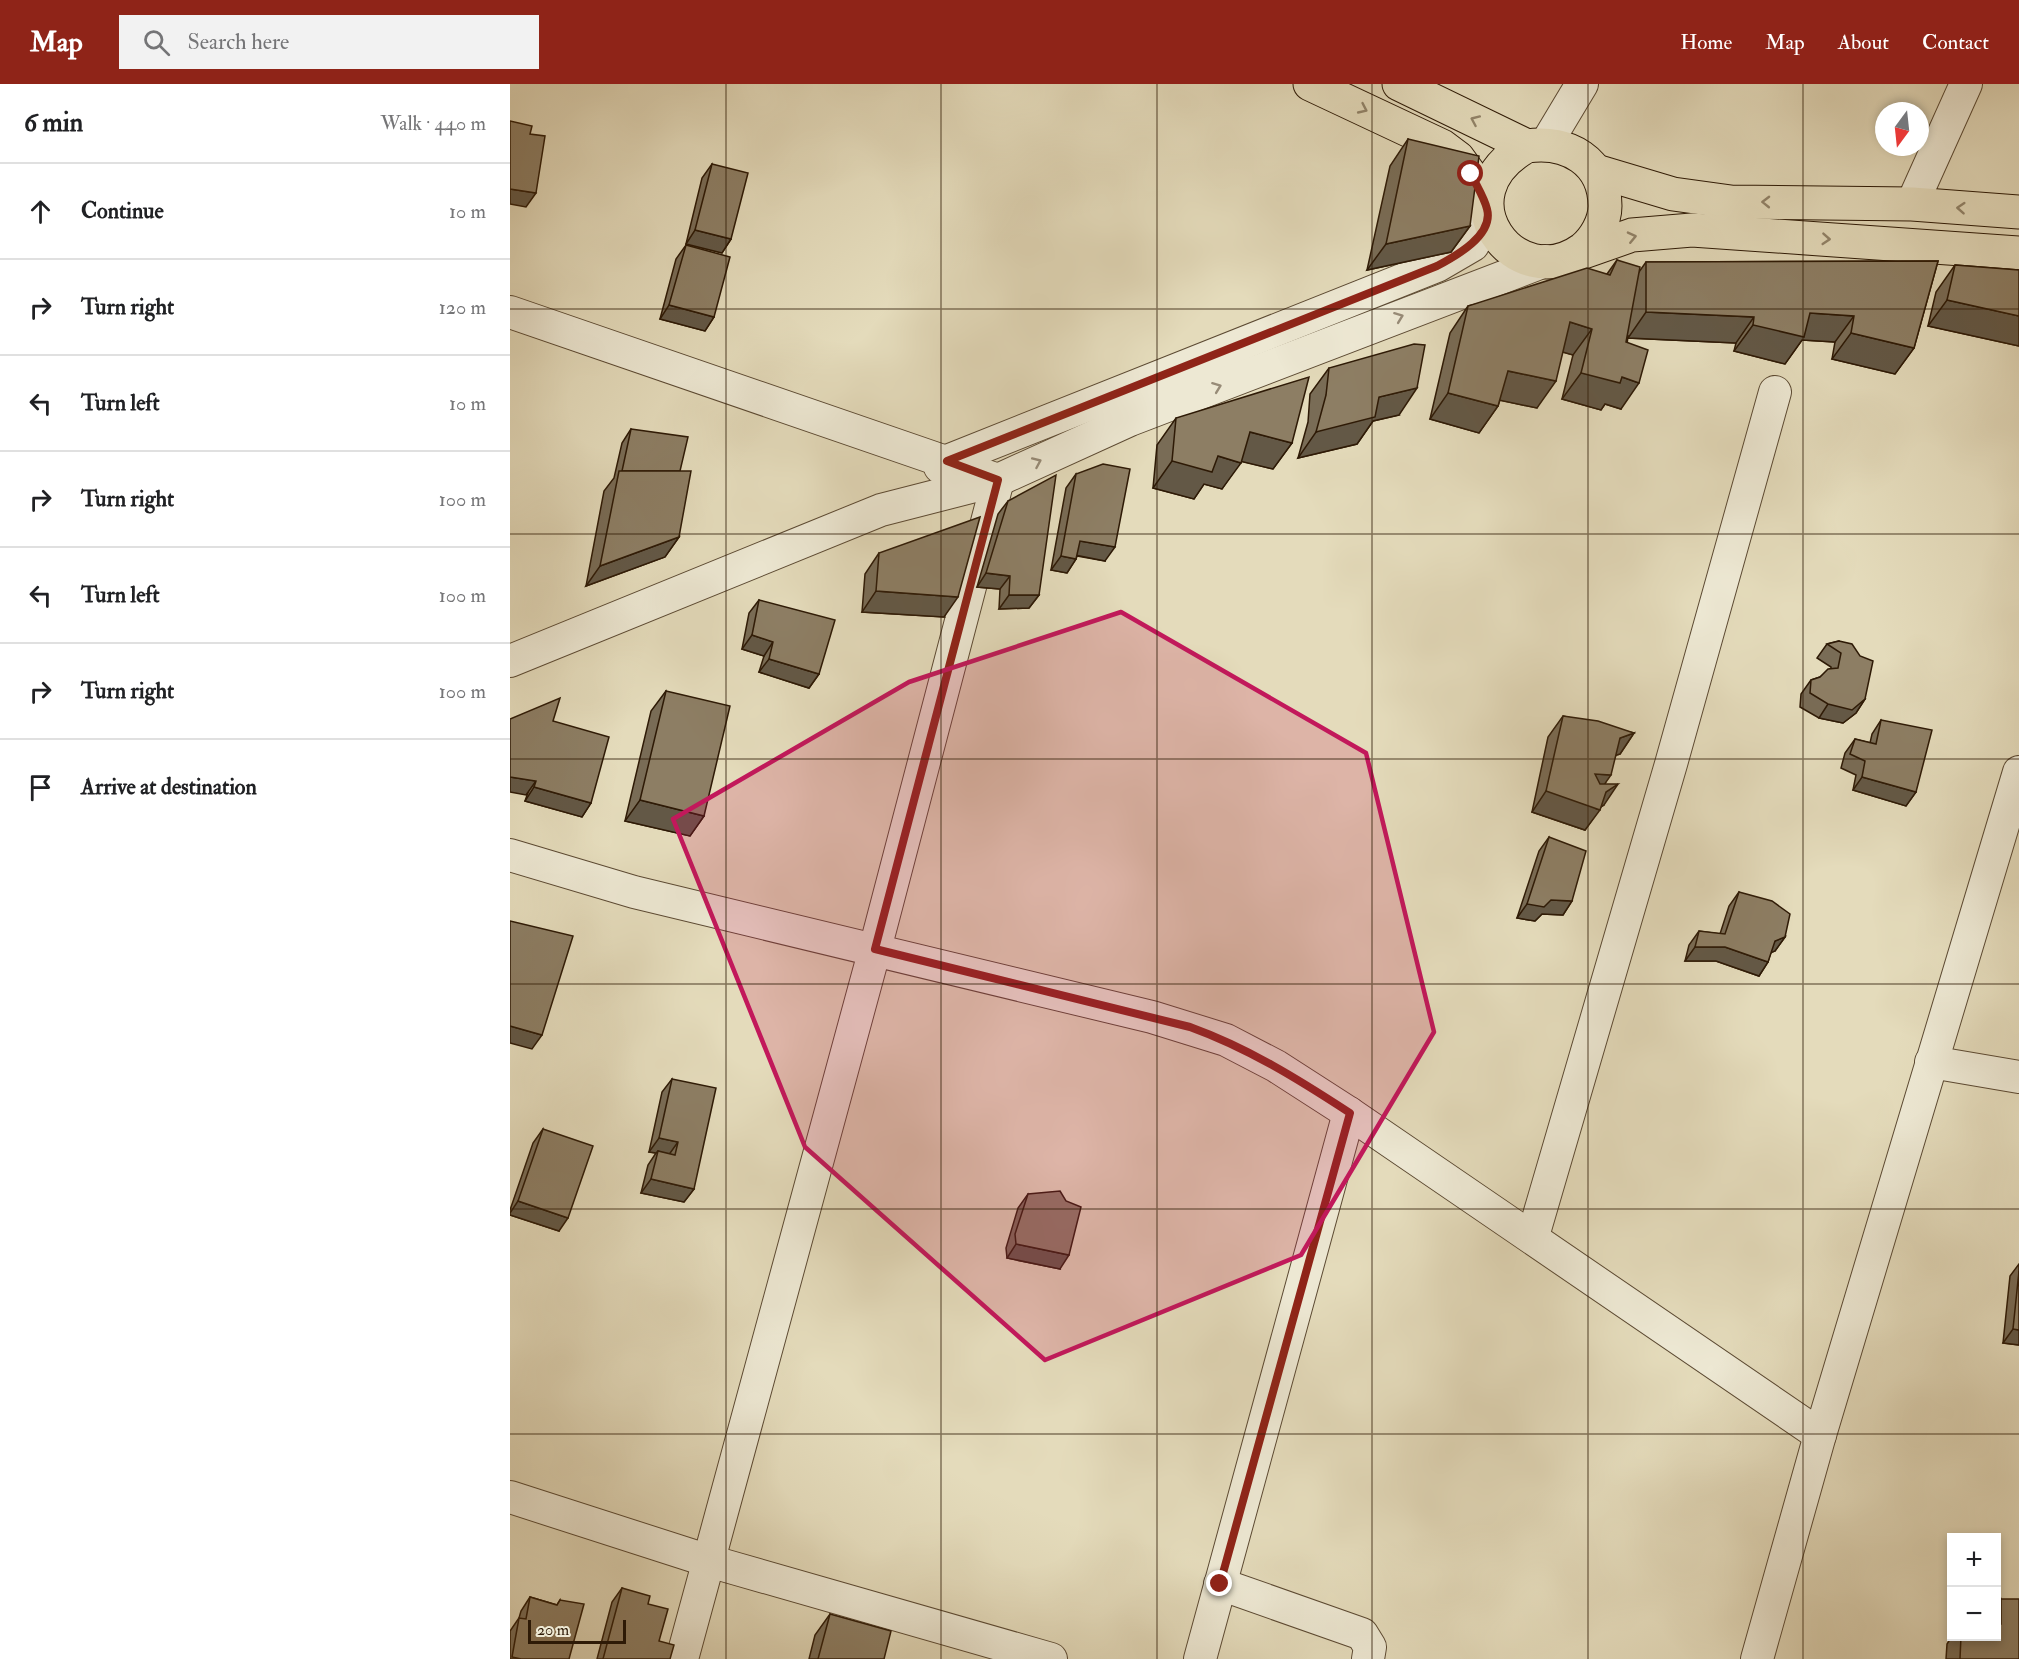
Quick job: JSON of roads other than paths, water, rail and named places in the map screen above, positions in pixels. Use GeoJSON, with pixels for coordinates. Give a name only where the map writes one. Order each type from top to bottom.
{"type":"FeatureCollection","features":[{"type":"Feature","properties":{"kind":"main road"},"geometry":{"type":"LineString","coordinates":[[1310,84],[1442,146],[1471,174],[1498,238],[1514,252],[1534,261],[1551,262],[1575,255],[1590,243],[1600,227],[1606,208],[1604,189],[1596,171],[1583,156],[1566,147],[1537,145],[1399,84]]}},
{"type":"Feature","properties":{"kind":"main road"},"geometry":{"type":"LineString","coordinates":[[1488,212],[1489,188],[1496,170],[1510,156],[1537,145]]}},
{"type":"Feature","properties":{"kind":"main road"},"geometry":{"type":"LineString","coordinates":[[1596,171],[1673,194],[1731,202],[1912,204],[2019,212]]}},
{"type":"Feature","properties":{"kind":"main road"},"geometry":{"type":"LineString","coordinates":[[1551,262],[1632,235],[1692,230],[2019,253]]}},
{"type":"Feature","properties":{"kind":"street"},"geometry":{"type":"LineString","coordinates":[[1537,145],[1582,84]]}},
{"type":"Feature","properties":{"kind":"street"},"geometry":{"type":"LineString","coordinates":[[1912,204],[1966,84]]}},
{"type":"Feature","properties":{"kind":"street"},"geometry":{"type":"LineString","coordinates":[[881,510],[947,461],[1437,266],[1473,245],[1488,212]]}},
{"type":"Feature","properties":{"kind":"street"},"geometry":{"type":"LineString","coordinates":[[510,661],[881,510],[998,480],[1130,420],[1551,262]]}},
{"type":"Feature","properties":{"kind":"street"},"geometry":{"type":"LineString","coordinates":[[510,312],[998,480]]}},
{"type":"Feature","properties":{"kind":"street"},"geometry":{"type":"LineString","coordinates":[[1533,1236],[1671,764],[1775,393]]}},
{"type":"Feature","properties":{"kind":"street"},"geometry":{"type":"LineString","coordinates":[[682,1659],[875,949],[998,480]]}},
{"type":"Feature","properties":{"kind":"street"},"geometry":{"type":"LineString","coordinates":[[1757,1659],[1820,1435],[2019,772]]}},
{"type":"Feature","properties":{"kind":"street"},"geometry":{"type":"LineString","coordinates":[[510,855],[634,892],[1190,1027],[1226,1040],[1276,1066],[1350,1113],[1533,1236],[1820,1435]]}},
{"type":"Feature","properties":{"kind":"street"},"geometry":{"type":"LineString","coordinates":[[1931,1062],[2019,1077]]}},
{"type":"Feature","properties":{"kind":"street"},"geometry":{"type":"LineString","coordinates":[[1200,1659],[1350,1113]]}},
{"type":"Feature","properties":{"kind":"street"},"geometry":{"type":"LineString","coordinates":[[510,1497],[709,1561],[1051,1659]]}},
{"type":"Feature","properties":{"kind":"street"},"geometry":{"type":"LineString","coordinates":[[1220,1584],[1362,1634],[1370,1647],[1368,1659]]}}]}
